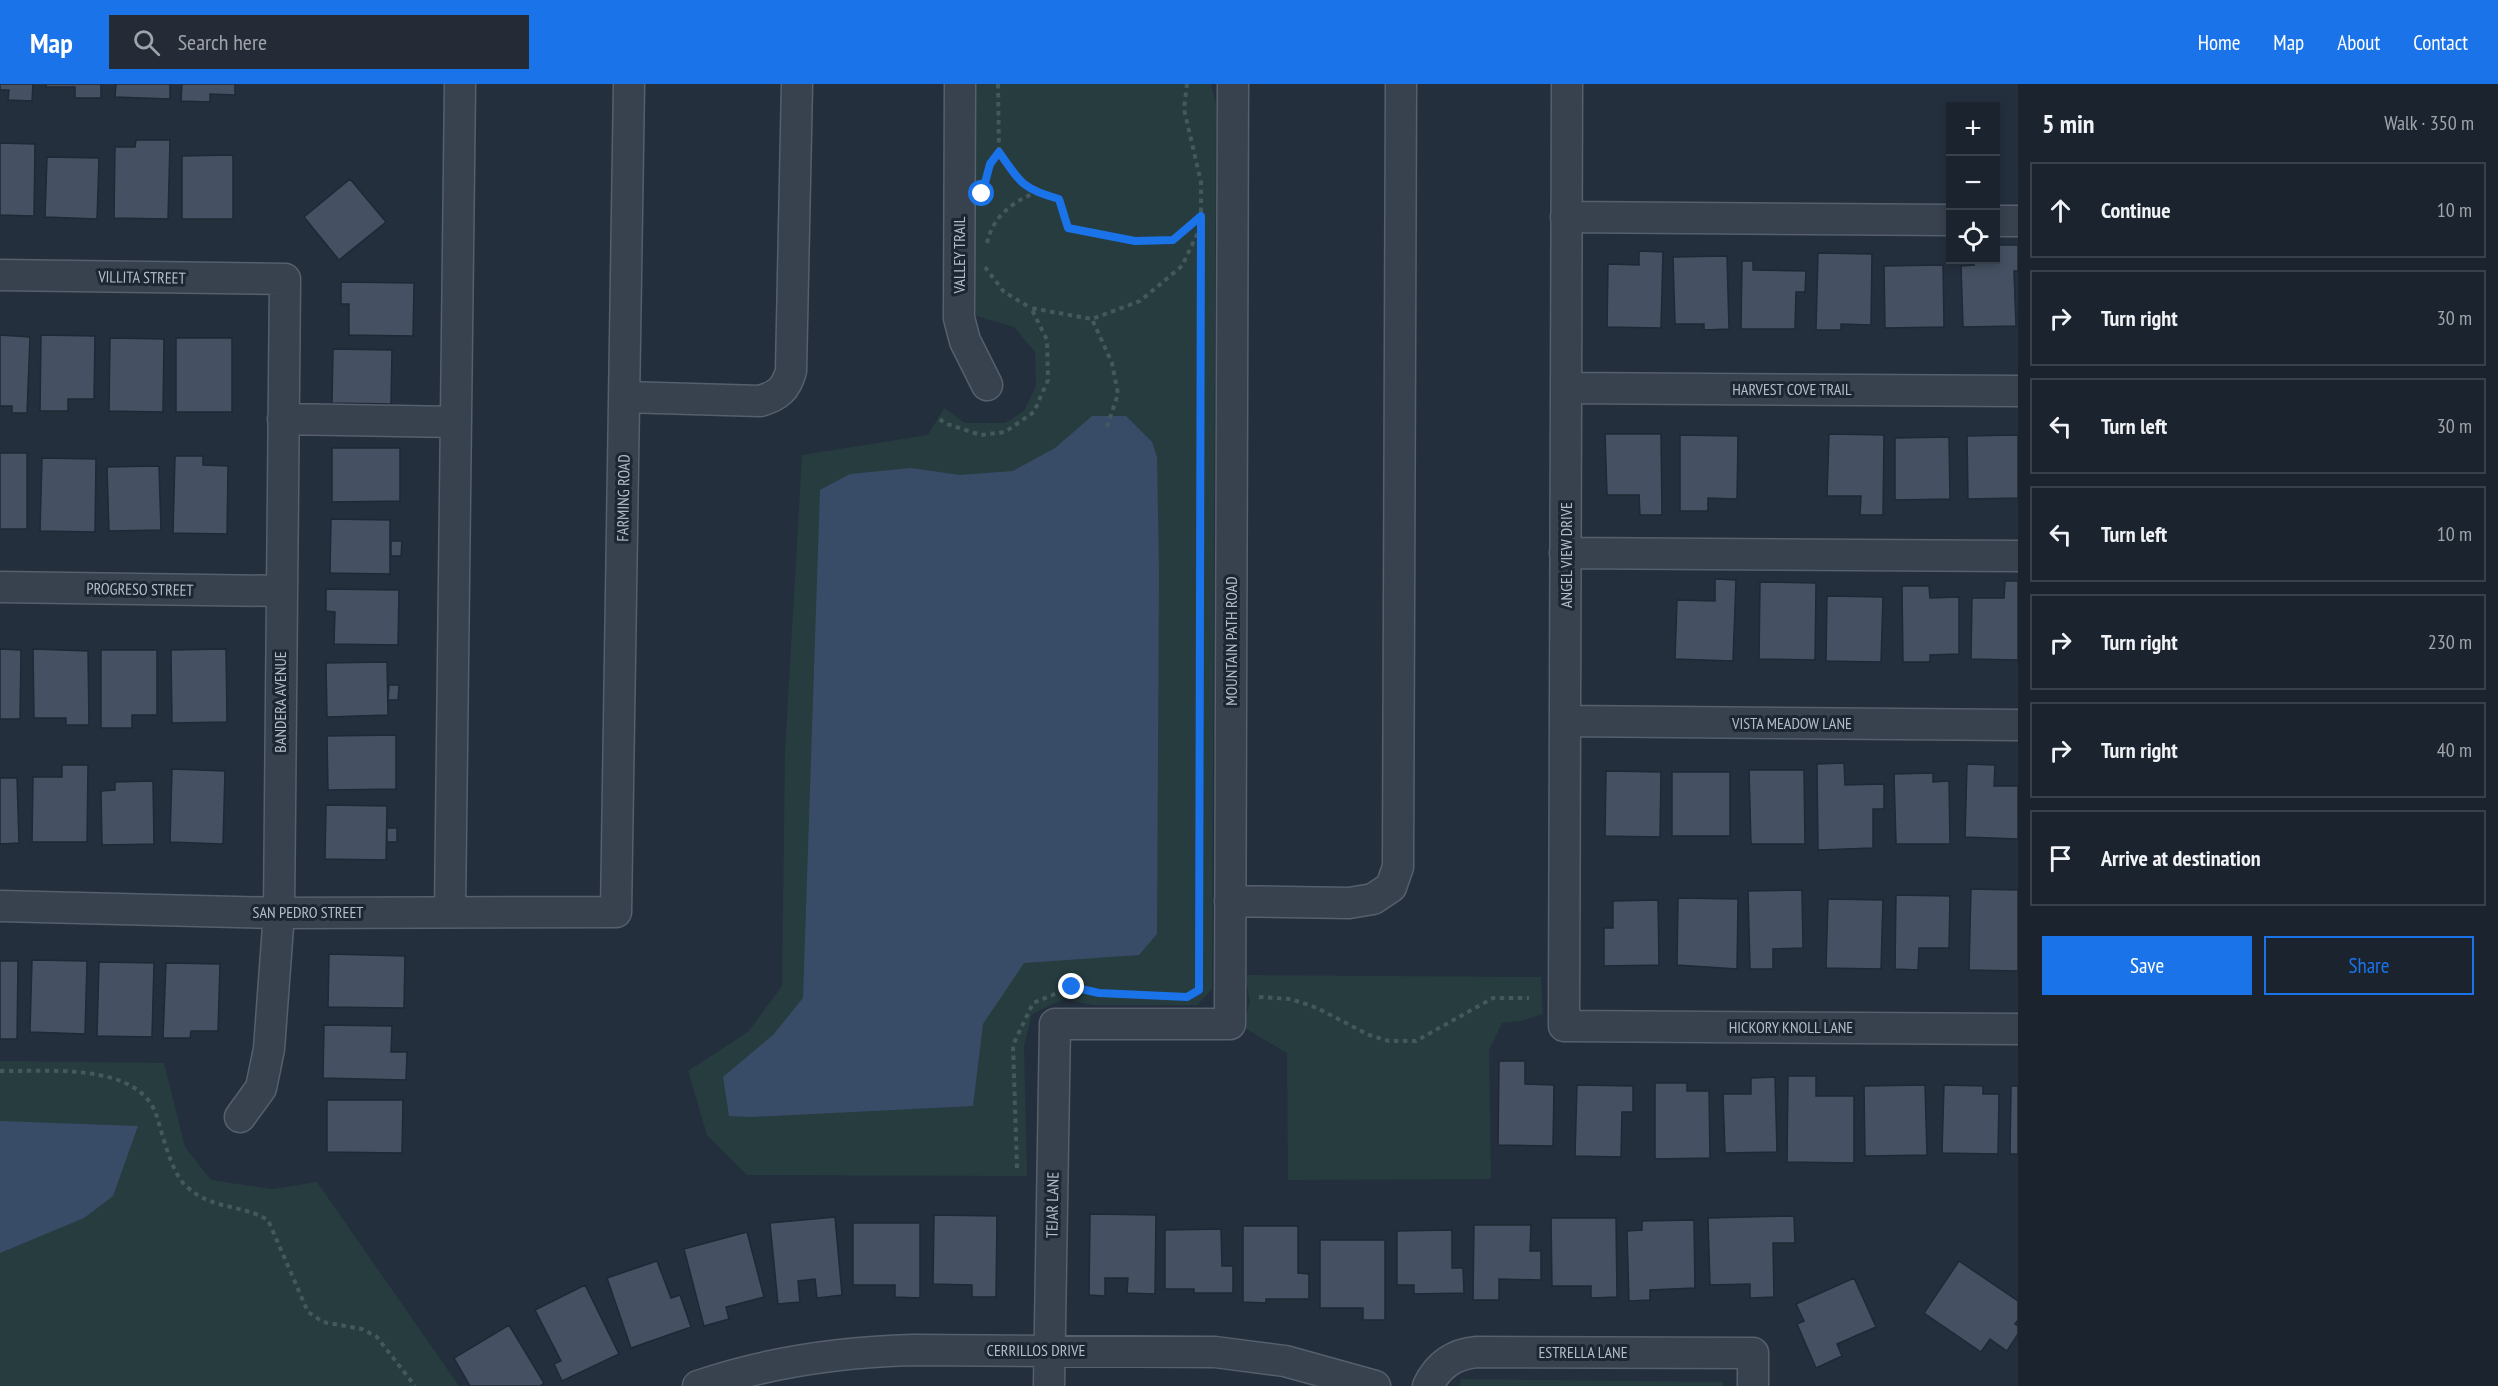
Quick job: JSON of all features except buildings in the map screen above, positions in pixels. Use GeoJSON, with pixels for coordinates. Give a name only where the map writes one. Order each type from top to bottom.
{"type":"FeatureCollection","features":[{"type":"Feature","properties":{"kind":"street"},"geometry":{"type":"LineString","coordinates":[[450,911],[460,84]]}},
{"type":"Feature","properties":{"kind":"street","name":"FARMING ROAD"},"geometry":{"type":"LineString","coordinates":[[616,912],[630,84]]}},
{"type":"Feature","properties":{"kind":"street"},"geometry":{"type":"LineString","coordinates":[[625,397],[760,400],[781,392],[787,384],[791,371],[796,84]]}},
{"type":"Feature","properties":{"kind":"street","name":"VALLEY TRAIL"},"geometry":{"type":"LineString","coordinates":[[960,84],[959,318],[965,341],[987,385]]}},
{"type":"Feature","properties":{"kind":"street","name":"MOUNTAIN PATH ROAD"},"geometry":{"type":"LineString","coordinates":[[1055,1024],[1230,1023],[1233,84]]}},
{"type":"Feature","properties":{"kind":"street"},"geometry":{"type":"LineString","coordinates":[[1230,901],[1349,903],[1373,899],[1391,887],[1398,867],[1401,84]]}},
{"type":"Feature","properties":{"kind":"street","name":"ANGEL VIEW DRIVE"},"geometry":{"type":"LineString","coordinates":[[1564,1026],[1567,84]]}},
{"type":"Feature","properties":{"kind":"street"},"geometry":{"type":"LineString","coordinates":[[1566,217],[1946,220]]}},
{"type":"Feature","properties":{"kind":"street"},"geometry":{"type":"LineString","coordinates":[[2000,221],[2018,221]]}},
{"type":"Feature","properties":{"kind":"street","name":"VILLITA STREET"},"geometry":{"type":"LineString","coordinates":[[0,275],[285,279]]}},
{"type":"Feature","properties":{"kind":"street","name":"BANDERA AVENUE"},"geometry":{"type":"LineString","coordinates":[[240,1118],[261,1088],[269,1049],[279,913],[285,279]]}},
{"type":"Feature","properties":{"kind":"street","name":"HARVEST COVE TRAIL"},"geometry":{"type":"LineString","coordinates":[[1566,388],[2018,391]]}},
{"type":"Feature","properties":{"kind":"street"},"geometry":{"type":"LineString","coordinates":[[283,419],[456,422]]}},
{"type":"Feature","properties":{"kind":"street"},"geometry":{"type":"LineString","coordinates":[[1565,553],[2018,556]]}},
{"type":"Feature","properties":{"kind":"street","name":"PROGRESO STREET"},"geometry":{"type":"LineString","coordinates":[[0,587],[281,591]]}},
{"type":"Feature","properties":{"kind":"street","name":"VISTA MEADOW LANE"},"geometry":{"type":"LineString","coordinates":[[1566,721],[2018,725]]}},
{"type":"Feature","properties":{"kind":"street","name":"SAN PEDRO STREET"},"geometry":{"type":"LineString","coordinates":[[0,906],[279,913],[616,912]]}},
{"type":"Feature","properties":{"kind":"street","name":"TEJAR LANE"},"geometry":{"type":"LineString","coordinates":[[1049,1386],[1055,1024]]}},
{"type":"Feature","properties":{"kind":"street","name":"HICKORY KNOLL LANE"},"geometry":{"type":"LineString","coordinates":[[1564,1026],[2018,1029]]}},
{"type":"Feature","properties":{"kind":"street","name":"CERRILLOS DRIVE"},"geometry":{"type":"LineString","coordinates":[[698,1386],[758,1368],[835,1354],[903,1350],[1180,1351],[1250,1355],[1320,1369],[1375,1386]]}},
{"type":"Feature","properties":{"kind":"street","name":"ESTRELLA LANE"},"geometry":{"type":"LineString","coordinates":[[1428,1386],[1434,1374],[1446,1362],[1469,1352],[1753,1353],[1753,1386]]}},
{"type":"Feature","properties":{"kind":"path"},"geometry":{"type":"LineString","coordinates":[[998,84],[999,152],[1017,179],[1034,193],[1059,199],[1068,228],[1135,241],[1173,240],[1201,216]]}},
{"type":"Feature","properties":{"kind":"path"},"geometry":{"type":"LineString","coordinates":[[1176,997],[1187,997],[1199,990],[1201,182],[1184,109],[1187,84]]}},
{"type":"Feature","properties":{"kind":"path"},"geometry":{"type":"LineString","coordinates":[[985,184],[990,164],[999,152]]}},
{"type":"Feature","properties":{"kind":"path"},"geometry":{"type":"LineString","coordinates":[[985,254],[989,232],[1010,204],[1034,193]]}},
{"type":"Feature","properties":{"kind":"path"},"geometry":{"type":"LineString","coordinates":[[983,265],[1004,292],[1031,308],[1092,319],[1140,301],[1182,266],[1201,226]]}},
{"type":"Feature","properties":{"kind":"path"},"geometry":{"type":"LineString","coordinates":[[940,419],[944,423],[981,435],[1005,432],[1034,412],[1048,380],[1047,340],[1031,308]]}},
{"type":"Feature","properties":{"kind":"path"},"geometry":{"type":"LineString","coordinates":[[1092,319],[1112,363],[1118,394],[1107,427]]}},
{"type":"Feature","properties":{"kind":"path"},"geometry":{"type":"LineString","coordinates":[[1017,1168],[1013,1045],[1033,1003],[1072,987],[1099,993],[1154,996]]}},
{"type":"Feature","properties":{"kind":"path"},"geometry":{"type":"LineString","coordinates":[[1259,997],[1292,999],[1317,1008],[1369,1035],[1389,1041],[1416,1041],[1493,998],[1529,998]]}},
{"type":"Feature","properties":{"kind":"path"},"geometry":{"type":"LineString","coordinates":[[0,1071],[99,1074],[119,1079],[145,1095],[155,1110],[168,1153],[183,1183],[205,1201],[254,1212],[268,1220],[308,1311],[323,1322],[362,1329],[377,1337],[415,1386]]}},
{"type":"Feature","properties":{"kind":"green space"},"geometry":{"type":"Polygon","coordinates":[[[972,84],[1211,84],[1216,104],[1212,989],[1197,1005],[1092,1005],[1064,999],[1032,1014],[1024,1046],[1027,1176],[747,1175],[707,1135],[688,1071],[748,1032],[782,986],[785,752],[802,455],[928,435],[944,408],[965,423],[1005,423],[1024,411],[1036,386],[1035,352],[1014,327],[976,316],[972,84]]]}},
{"type":"Feature","properties":{"kind":"green space"},"geometry":{"type":"Polygon","coordinates":[[[1245,975],[1541,977],[1543,1014],[1521,1021],[1502,1023],[1489,1050],[1491,1179],[1288,1180],[1287,1053],[1243,1027],[1250,1002],[1245,975]]]}},
{"type":"Feature","properties":{"kind":"green space"},"geometry":{"type":"Polygon","coordinates":[[[0,1061],[164,1063],[185,1147],[211,1180],[272,1189],[317,1182],[459,1386],[0,1386],[0,1061]]]}},
{"type":"Feature","properties":{"kind":"green space"},"geometry":{"type":"Polygon","coordinates":[[[1461,1379],[1723,1382],[1723,1386],[1459,1386],[1461,1379]]]}},
{"type":"Feature","properties":{"kind":"water"},"geometry":{"type":"Polygon","coordinates":[[[1092,416],[1126,416],[1152,442],[1157,457],[1159,571],[1157,934],[1139,955],[1024,963],[983,1024],[973,1106],[750,1117],[729,1116],[723,1077],[773,1035],[803,998],[820,490],[850,474],[911,468],[960,475],[1013,471],[1055,448],[1092,416]]]}},
{"type":"Feature","properties":{"kind":"water"},"geometry":{"type":"Polygon","coordinates":[[[0,1121],[138,1126],[113,1196],[84,1218],[0,1253],[0,1121]]]}},
{"type":"Feature","properties":{"kind":"route"},"geometry":{"type":"LineString","coordinates":[[982,194],[990,164],[999,152],[1017,179],[1034,193],[1059,199],[1068,228],[1135,241],[1173,240],[1201,216],[1199,990],[1187,997],[1099,993],[1072,987]]}}]}
